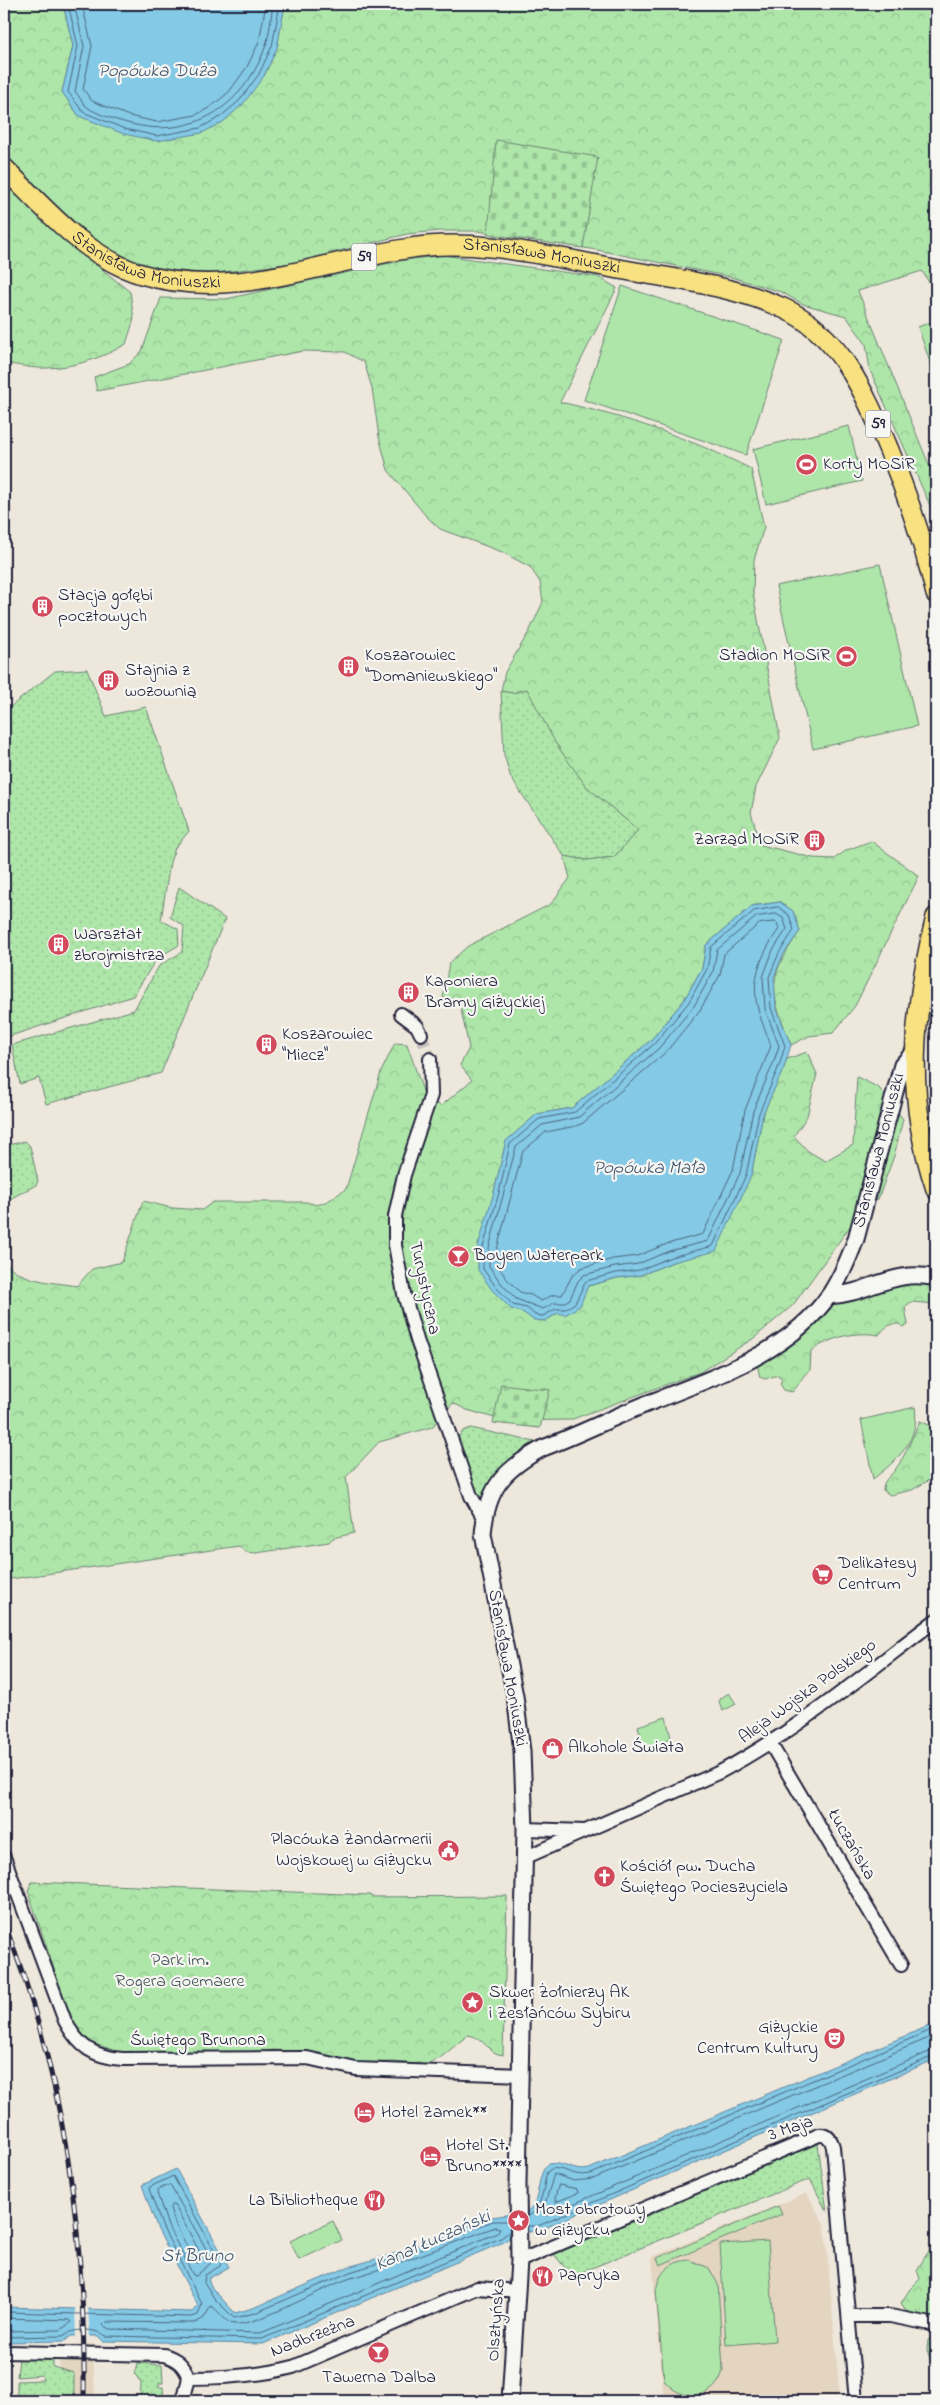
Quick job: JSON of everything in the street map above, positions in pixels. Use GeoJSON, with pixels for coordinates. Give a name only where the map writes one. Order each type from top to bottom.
{"type":"FeatureCollection","features":[{"type":"Feature","properties":{"kind":"main road","name":"Stanisława Moniuszki"},"geometry":{"type":"LineString","coordinates":[[4,168],[61,223],[99,254],[120,266],[140,274],[176,282],[220,283],[249,281],[407,248],[455,246],[517,252],[732,291],[783,308],[809,324],[833,347],[853,373],[869,402],[910,501],[936,594]]}},
{"type":"Feature","properties":{"kind":"main road","name":"Stanisława Moniuszki"},"geometry":{"type":"LineString","coordinates":[[914,1052],[920,990],[936,917]]}},
{"type":"Feature","properties":{"kind":"main road"},"geometry":{"type":"LineString","coordinates":[[914,1052],[921,1125],[936,1189]]}},
{"type":"Feature","properties":{"kind":"street"},"geometry":{"type":"LineString","coordinates":[[401,1014],[417,1026],[421,1034]]}},
{"type":"Feature","properties":{"kind":"street","name":"Stanisława Moniuszki"},"geometry":{"type":"LineString","coordinates":[[520,2241],[518,2198],[524,1829],[520,1725],[483,1534],[484,1519],[490,1495],[497,1484],[522,1460],[543,1448],[653,1401],[710,1380],[735,1367],[790,1335],[829,1296],[847,1264],[856,1239],[902,1065],[914,1052]]}},
{"type":"Feature","properties":{"kind":"street","name":"Turystyczna"},"geometry":{"type":"LineString","coordinates":[[430,1059],[431,1095],[404,1175],[395,1216],[395,1245],[404,1294],[417,1340],[471,1496],[484,1519]]}},
{"type":"Feature","properties":{"kind":"street"},"geometry":{"type":"LineString","coordinates":[[829,1296],[845,1295],[896,1277],[936,1278]]}},
{"type":"Feature","properties":{"kind":"street","name":"Aleja Wojska Polskiego"},"geometry":{"type":"LineString","coordinates":[[524,1858],[720,1772],[770,1743],[936,1620]]}},
{"type":"Feature","properties":{"kind":"street","name":"Łuczańska"},"geometry":{"type":"LineString","coordinates":[[770,1743],[901,1965]]}},
{"type":"Feature","properties":{"kind":"street","name":"Aleja Wojska Polskiego"},"geometry":{"type":"LineString","coordinates":[[524,1829],[585,1831]]}},
{"type":"Feature","properties":{"kind":"street","name":"Świętego Brunona"},"geometry":{"type":"LineString","coordinates":[[4,1857],[66,2021],[77,2041],[96,2053],[123,2059],[307,2058],[356,2069],[520,2075]]}},
{"type":"Feature","properties":{"kind":"street","name":"3 Maja"},"geometry":{"type":"LineString","coordinates":[[519,2261],[819,2134],[828,2136],[834,2147],[856,2401]]}},
{"type":"Feature","properties":{"kind":"street","name":"Olsztyńska"},"geometry":{"type":"LineString","coordinates":[[510,2401],[520,2241]]}},
{"type":"Feature","properties":{"kind":"street","name":"Nadbrzeżna"},"geometry":{"type":"LineString","coordinates":[[189,2378],[223,2378],[278,2371],[477,2288],[518,2291]]}},
{"type":"Feature","properties":{"kind":"street"},"geometry":{"type":"LineString","coordinates":[[849,2316],[890,2316],[936,2325]]}},
{"type":"Feature","properties":{"kind":"street"},"geometry":{"type":"LineString","coordinates":[[4,2352],[164,2355],[175,2358],[185,2368],[189,2378],[182,2401]]}},
{"type":"Feature","properties":{"kind":"shaded area"},"geometry":{"type":"Polygon","coordinates":[[[807,2193],[825,2226],[840,2401],[664,2401],[652,2257],[807,2193]]]}},
{"type":"Feature","properties":{"kind":"shaded area"},"geometry":{"type":"Polygon","coordinates":[[[93,2344],[95,2401],[60,2401],[59,2345],[93,2344]]]}},
{"type":"Feature","properties":{"kind":"green space"},"geometry":{"type":"Polygon","coordinates":[[[4,4],[63,4],[73,46],[62,92],[79,116],[264,76],[277,48],[285,4],[936,4],[936,282],[930,284],[922,271],[858,291],[936,482],[936,519],[870,370],[866,344],[846,316],[803,304],[781,292],[731,277],[597,250],[478,231],[439,231],[407,234],[287,264],[216,273],[176,272],[147,268],[94,241],[4,160],[4,4]]]}},
{"type":"Feature","properties":{"kind":"green space"},"geometry":{"type":"Polygon","coordinates":[[[496,140],[598,157],[583,248],[488,234],[496,140]]]}},
{"type":"Feature","properties":{"kind":"green space"},"geometry":{"type":"Polygon","coordinates":[[[4,182],[54,230],[130,292],[134,319],[126,344],[108,354],[68,366],[36,368],[4,363],[4,182]]]}},
{"type":"Feature","properties":{"kind":"green space"},"geometry":{"type":"Polygon","coordinates":[[[443,255],[598,277],[617,288],[560,402],[609,414],[657,429],[751,469],[764,527],[754,560],[753,593],[780,738],[756,787],[751,813],[761,845],[813,858],[834,859],[847,850],[871,841],[919,876],[855,1006],[833,1033],[809,1036],[791,1045],[775,998],[774,986],[781,962],[800,931],[793,911],[780,902],[752,906],[706,945],[702,968],[684,1000],[651,1040],[572,1108],[537,1114],[506,1141],[494,1192],[511,1309],[524,1313],[533,1319],[545,1321],[558,1313],[588,1286],[617,1278],[641,1275],[673,1262],[751,1176],[763,1114],[787,1059],[807,1052],[817,1074],[807,1116],[794,1136],[808,1151],[825,1161],[853,1145],[857,1077],[879,1088],[903,1119],[894,1156],[878,1199],[856,1218],[793,1305],[754,1338],[700,1372],[570,1420],[505,1421],[467,1410],[453,1403],[432,1427],[379,1442],[346,1477],[354,1533],[333,1538],[329,1542],[256,1553],[246,1552],[239,1546],[4,1580],[4,1261],[11,1268],[28,1277],[77,1286],[92,1269],[122,1262],[143,1201],[172,1208],[202,1210],[213,1202],[306,1202],[317,1205],[328,1201],[346,1189],[381,1072],[395,1043],[407,1044],[425,1097],[441,1106],[472,1080],[460,1065],[469,1048],[459,1000],[443,998],[449,963],[468,946],[551,904],[570,878],[564,856],[587,860],[614,857],[638,830],[586,786],[556,744],[527,689],[513,693],[501,691],[505,672],[530,630],[543,602],[540,582],[530,567],[502,552],[440,529],[426,516],[388,470],[379,437],[372,388],[364,362],[345,352],[303,351],[97,391],[94,377],[129,364],[142,351],[161,298],[226,299],[399,261],[443,255]]]}},
{"type":"Feature","properties":{"kind":"green space"},"geometry":{"type":"Polygon","coordinates":[[[622,286],[784,340],[746,455],[584,400],[622,286]]]}},
{"type":"Feature","properties":{"kind":"green space"},"geometry":{"type":"Polygon","coordinates":[[[936,320],[936,380],[918,327],[936,320]]]}},
{"type":"Feature","properties":{"kind":"green space","name":"Korty MOSiR"},"geometry":{"type":"Polygon","coordinates":[[[849,426],[862,481],[766,504],[753,449],[849,426]]]}},
{"type":"Feature","properties":{"kind":"green space","name":"Stadion MOSiR"},"geometry":{"type":"Polygon","coordinates":[[[880,564],[917,726],[813,749],[776,586],[880,564]]]}},
{"type":"Feature","properties":{"kind":"green space"},"geometry":{"type":"Polygon","coordinates":[[[87,669],[106,716],[146,707],[189,831],[175,848],[170,862],[161,920],[178,929],[179,945],[157,958],[133,996],[4,1038],[4,712],[55,671],[87,669]]]}},
{"type":"Feature","properties":{"kind":"green space"},"geometry":{"type":"Polygon","coordinates":[[[527,689],[586,786],[638,830],[614,857],[587,860],[564,856],[511,778],[504,755],[501,691],[513,693],[527,689]]]}},
{"type":"Feature","properties":{"kind":"green space"},"geometry":{"type":"Polygon","coordinates":[[[179,887],[225,919],[161,1073],[46,1104],[39,1078],[20,1084],[12,1045],[134,1010],[159,966],[182,952],[184,926],[170,917],[179,887]]]}},
{"type":"Feature","properties":{"kind":"green space"},"geometry":{"type":"Polygon","coordinates":[[[25,1141],[30,1146],[38,1181],[36,1185],[4,1202],[4,1146],[25,1141]]]}},
{"type":"Feature","properties":{"kind":"green space"},"geometry":{"type":"Polygon","coordinates":[[[915,1282],[936,1286],[936,1304],[911,1302],[905,1307],[908,1325],[903,1327],[899,1324],[890,1325],[879,1335],[861,1334],[844,1336],[819,1346],[811,1351],[810,1370],[792,1392],[784,1390],[780,1384],[782,1379],[778,1375],[765,1379],[760,1377],[757,1364],[799,1332],[818,1323],[830,1305],[866,1291],[899,1283],[915,1282]]]}},
{"type":"Feature","properties":{"kind":"green space"},"geometry":{"type":"Polygon","coordinates":[[[501,1384],[550,1390],[540,1428],[493,1423],[501,1384]]]}},
{"type":"Feature","properties":{"kind":"green space"},"geometry":{"type":"Polygon","coordinates":[[[915,1407],[916,1419],[914,1430],[905,1449],[873,1479],[861,1420],[915,1407]]]}},
{"type":"Feature","properties":{"kind":"green space"},"geometry":{"type":"Polygon","coordinates":[[[920,1421],[936,1428],[936,1476],[912,1490],[890,1495],[883,1490],[884,1484],[902,1458],[920,1421]]]}},
{"type":"Feature","properties":{"kind":"green space"},"geometry":{"type":"Polygon","coordinates":[[[471,1428],[535,1442],[518,1452],[503,1466],[490,1482],[482,1499],[479,1499],[458,1438],[463,1431],[471,1428]]]}},
{"type":"Feature","properties":{"kind":"green space"},"geometry":{"type":"Polygon","coordinates":[[[729,1693],[736,1704],[723,1711],[719,1702],[721,1698],[729,1693]]]}},
{"type":"Feature","properties":{"kind":"green space"},"geometry":{"type":"Polygon","coordinates":[[[666,1717],[671,1738],[644,1749],[638,1726],[666,1717]]]}},
{"type":"Feature","properties":{"kind":"green space","name":"Park im. Rogera Goemaere"},"geometry":{"type":"Polygon","coordinates":[[[32,1882],[370,1895],[371,1897],[507,1896],[503,2055],[494,2052],[474,2036],[468,2035],[440,2058],[426,2065],[394,2062],[352,2063],[312,2053],[274,2050],[239,2054],[176,2055],[120,2052],[88,2042],[71,2021],[28,1891],[32,1882]]]}},
{"type":"Feature","properties":{"kind":"green space"},"geometry":{"type":"Polygon","coordinates":[[[814,2143],[818,2144],[827,2212],[810,2179],[572,2276],[551,2251],[814,2143]]]}},
{"type":"Feature","properties":{"kind":"green space"},"geometry":{"type":"Polygon","coordinates":[[[778,2206],[782,2214],[660,2265],[657,2258],[778,2206]]]}},
{"type":"Feature","properties":{"kind":"green space"},"geometry":{"type":"Polygon","coordinates":[[[936,2214],[936,2319],[907,2312],[901,2303],[910,2289],[920,2279],[917,2270],[932,2246],[932,2226],[936,2214]]]}},
{"type":"Feature","properties":{"kind":"green space"},"geometry":{"type":"Polygon","coordinates":[[[333,2221],[342,2240],[299,2260],[290,2241],[333,2221]]]}},
{"type":"Feature","properties":{"kind":"green space"},"geometry":{"type":"Polygon","coordinates":[[[768,2241],[775,2341],[726,2345],[720,2244],[768,2241]]]}},
{"type":"Feature","properties":{"kind":"green space"},"geometry":{"type":"Polygon","coordinates":[[[690,2260],[709,2268],[718,2284],[723,2371],[719,2381],[713,2388],[697,2395],[679,2393],[664,2380],[656,2291],[660,2278],[667,2268],[677,2262],[690,2260]]]}},
{"type":"Feature","properties":{"kind":"green space"},"geometry":{"type":"Polygon","coordinates":[[[936,2335],[936,2366],[932,2364],[927,2350],[928,2340],[936,2335]]]}},
{"type":"Feature","properties":{"kind":"green space"},"geometry":{"type":"Polygon","coordinates":[[[19,2359],[53,2360],[53,2367],[74,2373],[74,2401],[17,2401],[17,2381],[43,2380],[42,2375],[17,2377],[19,2359]]]}},
{"type":"Feature","properties":{"kind":"green space"},"geometry":{"type":"Polygon","coordinates":[[[138,2363],[162,2365],[163,2383],[159,2383],[159,2387],[163,2387],[164,2401],[140,2401],[141,2383],[135,2374],[138,2363]]]}},
{"type":"Feature","properties":{"kind":"water","name":"Popówka Duża"},"geometry":{"type":"Polygon","coordinates":[[[63,4],[285,4],[277,48],[264,76],[243,104],[223,122],[202,133],[157,141],[124,134],[79,116],[62,92],[73,46],[63,4]]]}},
{"type":"Feature","properties":{"kind":"water","name":"Popówka Mała"},"geometry":{"type":"Polygon","coordinates":[[[780,902],[793,911],[800,931],[783,955],[774,977],[776,1007],[791,1045],[784,1068],[763,1114],[751,1176],[716,1251],[673,1262],[641,1275],[617,1278],[588,1286],[580,1306],[565,1315],[558,1313],[545,1321],[533,1320],[524,1313],[511,1309],[492,1290],[478,1270],[478,1246],[494,1192],[506,1141],[537,1114],[572,1108],[651,1040],[684,1000],[702,968],[706,945],[752,906],[780,902]]]}},
{"type":"Feature","properties":{"kind":"water"},"geometry":{"type":"Polygon","coordinates":[[[936,2023],[936,2059],[538,2231],[524,2232],[516,2235],[504,2242],[263,2344],[103,2341],[98,2336],[71,2336],[65,2341],[4,2342],[4,2307],[193,2312],[198,2306],[158,2230],[142,2185],[176,2169],[229,2267],[208,2279],[212,2288],[235,2313],[253,2308],[348,2267],[400,2252],[492,2217],[526,2212],[531,2208],[537,2196],[541,2175],[548,2164],[559,2164],[584,2170],[589,2169],[936,2023]]]}},
{"type":"Feature","properties":{"kind":"pier"},"geometry":{"type":"Polygon","coordinates":[[[75,2307],[88,2307],[90,2338],[76,2339],[75,2307]]]}},
{"type":"Feature","properties":{"kind":"tunnel"},"geometry":{"type":"LineString","coordinates":[[421,1034],[430,1059]]}},
{"type":"Feature","properties":{"kind":"railway"},"geometry":{"type":"LineString","coordinates":[[4,1923],[25,1980],[43,2039],[57,2098],[68,2158],[76,2218],[81,2279],[84,2401]]}},
{"type":"Feature","properties":{"kind":"place","name":"Korty MOSiR"},"geometry":{"type":"Point","coordinates":[807,465]}},
{"type":"Feature","properties":{"kind":"place","name":"Stacja gołębi pocztowych"},"geometry":{"type":"Point","coordinates":[42,606]}},
{"type":"Feature","properties":{"kind":"place","name":"Stadion MOSiR"},"geometry":{"type":"Point","coordinates":[846,656]}},
{"type":"Feature","properties":{"kind":"place","name":"Koszarowiec \"Domaniewskiego\""},"geometry":{"type":"Point","coordinates":[349,666]}},
{"type":"Feature","properties":{"kind":"place","name":"Stajnia z wozownią"},"geometry":{"type":"Point","coordinates":[109,681]}},
{"type":"Feature","properties":{"kind":"place","name":"Zarząd MOSiR"},"geometry":{"type":"Point","coordinates":[815,840]}},
{"type":"Feature","properties":{"kind":"place","name":"Warsztat zbrojmistrza"},"geometry":{"type":"Point","coordinates":[58,945]}},
{"type":"Feature","properties":{"kind":"place","name":"Kaponiera Bramy Giżyckiej"},"geometry":{"type":"Point","coordinates":[409,992]}},
{"type":"Feature","properties":{"kind":"place","name":"Koszarowiec \"Miecz\""},"geometry":{"type":"Point","coordinates":[266,1045]}},
{"type":"Feature","properties":{"kind":"place","name":"Boyen Waterpark"},"geometry":{"type":"Point","coordinates":[458,1256]}},
{"type":"Feature","properties":{"kind":"place","name":"Delikatesy Centrum"},"geometry":{"type":"Point","coordinates":[822,1574]}},
{"type":"Feature","properties":{"kind":"place","name":"Alkohole Świata"},"geometry":{"type":"Point","coordinates":[552,1748]}},
{"type":"Feature","properties":{"kind":"place","name":"Placówka Żandarmerii Wojskowej w Giżycku"},"geometry":{"type":"Point","coordinates":[448,1850]}},
{"type":"Feature","properties":{"kind":"place","name":"Kościół pw. Ducha Świętego Pocieszyciela"},"geometry":{"type":"Point","coordinates":[604,1877]}},
{"type":"Feature","properties":{"kind":"place","name":"Skwer Żołnierzy AK i Zesłańców Sybiru"},"geometry":{"type":"Point","coordinates":[473,2003]}},
{"type":"Feature","properties":{"kind":"place","name":"Giżyckie Centrum Kultury"},"geometry":{"type":"Point","coordinates":[834,2038]}},
{"type":"Feature","properties":{"kind":"place","name":"Hotel Zamek**"},"geometry":{"type":"Point","coordinates":[365,2113]}},
{"type":"Feature","properties":{"kind":"place","name":"Hotel St. Bruno****"},"geometry":{"type":"Point","coordinates":[430,2156]}},
{"type":"Feature","properties":{"kind":"place","name":"La Bibliotheque"},"geometry":{"type":"Point","coordinates":[374,2201]}},
{"type":"Feature","properties":{"kind":"place","name":"Most obrotowy w Giżycku"},"geometry":{"type":"Point","coordinates":[519,2220]}},
{"type":"Feature","properties":{"kind":"place","name":"Papryka"},"geometry":{"type":"Point","coordinates":[542,2276]}},
{"type":"Feature","properties":{"kind":"place","name":"Tawerna Dalba"},"geometry":{"type":"Point","coordinates":[379,2353]}},
{"type":"Feature","properties":{"kind":"water label","name":"Kanał Łuczański"},"geometry":{"type":"Point","coordinates":[433,2241]}},
{"type":"Feature","properties":{"kind":"water label","name":"St Bruno"},"geometry":{"type":"Point","coordinates":[197,2256]}}]}
